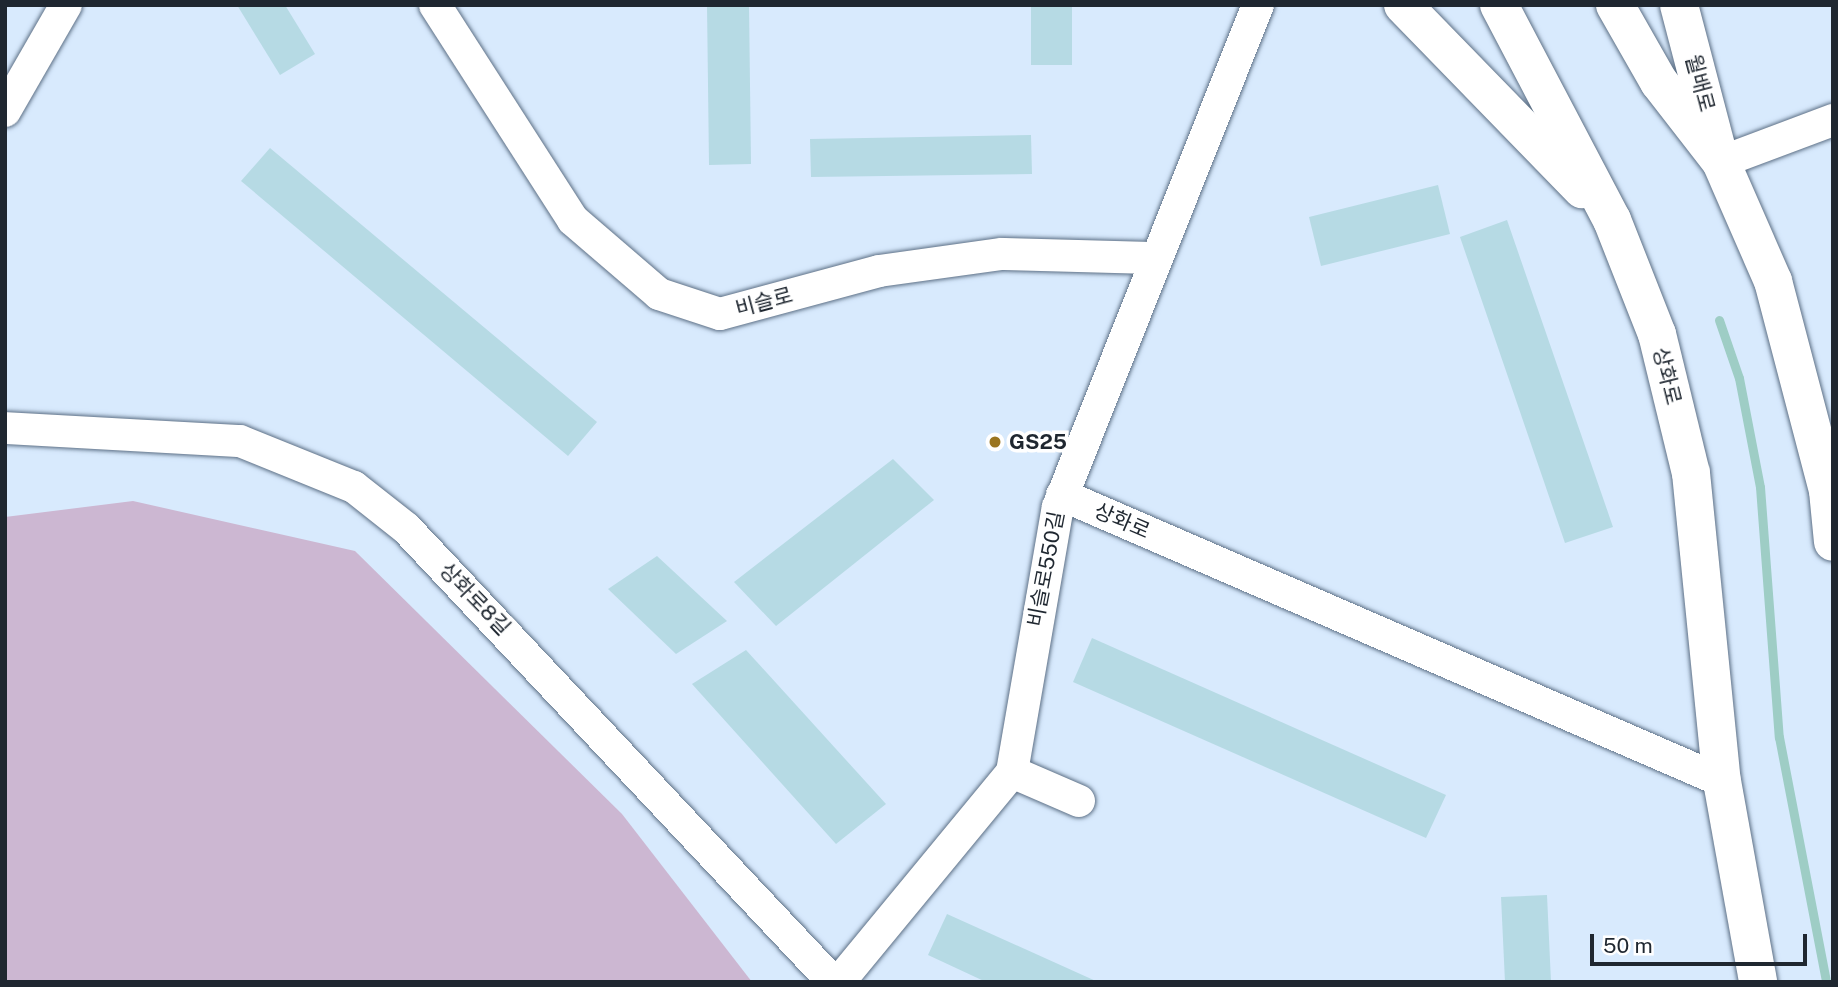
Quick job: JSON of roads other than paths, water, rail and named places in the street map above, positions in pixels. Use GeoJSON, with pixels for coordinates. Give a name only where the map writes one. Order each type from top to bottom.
{"type":"FeatureCollection","features":[{"type":"Feature","properties":{"kind":"main road"},"geometry":{"type":"LineString","coordinates":[[1403,5],[1612,220]]}},
{"type":"Feature","properties":{"kind":"main road","name":"상화로"},"geometry":{"type":"LineString","coordinates":[[1499,5],[1612,220],[1657,334],[1691,473],[1722,781],[1758,982]]}},
{"type":"Feature","properties":{"kind":"main road"},"geometry":{"type":"LineString","coordinates":[[1615,5],[1659,82],[1721,162],[1773,281],[1828,491],[1833,542]]}},
{"type":"Feature","properties":{"kind":"main road","name":"월배로"},"geometry":{"type":"LineString","coordinates":[[1679,5],[1721,162]]}},
{"type":"Feature","properties":{"kind":"street"},"geometry":{"type":"LineString","coordinates":[[5,111],[66,5]]}},
{"type":"Feature","properties":{"kind":"street","name":"비슬로"},"geometry":{"type":"LineString","coordinates":[[435,5],[573,220],[659,294],[720,314],[879,271],[1002,254],[1154,258]]}},
{"type":"Feature","properties":{"kind":"street","name":"비슬로550길"},"geometry":{"type":"LineString","coordinates":[[1012,772],[1047,544],[1062,495],[1154,258],[1258,5]]}},
{"type":"Feature","properties":{"kind":"street"},"geometry":{"type":"LineString","coordinates":[[1721,162],[1833,120]]}},
{"type":"Feature","properties":{"kind":"street","name":"상화로8길"},"geometry":{"type":"LineString","coordinates":[[5,428],[240,441],[354,487],[406,528],[833,982]]}},
{"type":"Feature","properties":{"kind":"street","name":"상화로"},"geometry":{"type":"LineString","coordinates":[[1062,495],[1722,781]]}},
{"type":"Feature","properties":{"kind":"street"},"geometry":{"type":"LineString","coordinates":[[839,982],[1012,772],[1079,801]]}},
{"type":"Feature","properties":{"kind":"waterway"},"geometry":{"type":"LineString","coordinates":[[1719,320],[1739,378],[1760,487],[1779,737],[1826,982]]}},
{"type":"Feature","properties":{"kind":"place","name":"GS25"},"geometry":{"type":"Point","coordinates":[995,442]}}]}
